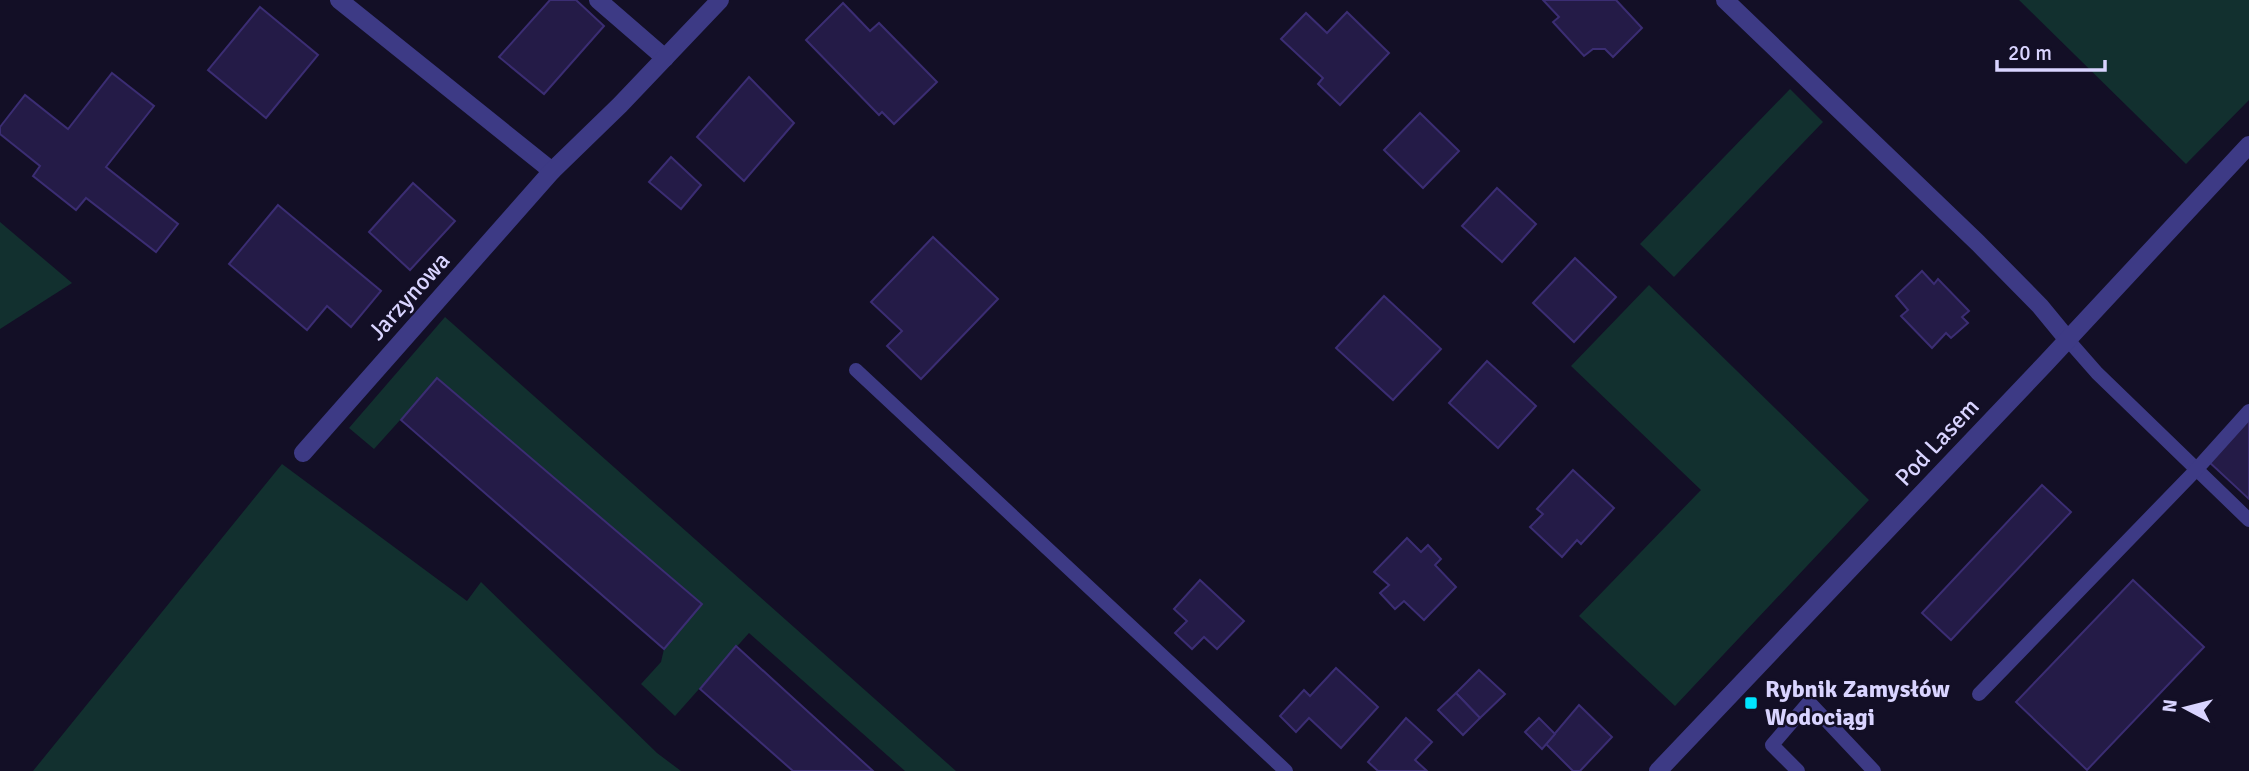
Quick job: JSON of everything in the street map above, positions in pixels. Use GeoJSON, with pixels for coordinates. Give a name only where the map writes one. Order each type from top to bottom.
{"type":"FeatureCollection","features":[{"type":"Feature","properties":{"kind":"street"},"geometry":{"type":"LineString","coordinates":[[339,0],[552,171]]}},
{"type":"Feature","properties":{"kind":"street"},"geometry":{"type":"LineString","coordinates":[[598,0],[665,58]]}},
{"type":"Feature","properties":{"kind":"street","name":"Jarzynowa"},"geometry":{"type":"LineString","coordinates":[[303,453],[552,171],[720,0]]}},
{"type":"Feature","properties":{"kind":"street"},"geometry":{"type":"LineString","coordinates":[[1726,0],[1978,243],[2040,306],[2068,340]]}},
{"type":"Feature","properties":{"kind":"street","name":"Pod Lasem"},"geometry":{"type":"LineString","coordinates":[[1658,771],[2068,340],[2249,145]]}},
{"type":"Feature","properties":{"kind":"lane"},"geometry":{"type":"LineString","coordinates":[[2068,340],[2097,373],[2249,520]]}},
{"type":"Feature","properties":{"kind":"lane"},"geometry":{"type":"LineString","coordinates":[[856,370],[1286,771]]}},
{"type":"Feature","properties":{"kind":"lane"},"geometry":{"type":"LineString","coordinates":[[1979,694],[2196,471],[2249,411]]}},
{"type":"Feature","properties":{"kind":"lane"},"geometry":{"type":"LineString","coordinates":[[1798,771],[1772,745],[1809,702],[1874,771]]}},
{"type":"Feature","properties":{"kind":"green space"},"geometry":{"type":"Polygon","coordinates":[[[2019,0],[2249,0],[2249,100],[2186,164],[2019,0]]]}},
{"type":"Feature","properties":{"kind":"green space"},"geometry":{"type":"Polygon","coordinates":[[[1790,89],[1823,122],[1674,277],[1640,244],[1790,89]]]}},
{"type":"Feature","properties":{"kind":"green space"},"geometry":{"type":"Polygon","coordinates":[[[0,222],[72,283],[0,329],[0,222]]]}},
{"type":"Feature","properties":{"kind":"green space"},"geometry":{"type":"Polygon","coordinates":[[[1649,285],[1869,500],[1675,706],[1579,616],[1701,490],[1571,366],[1649,285]]]}},
{"type":"Feature","properties":{"kind":"green space"},"geometry":{"type":"Polygon","coordinates":[[[445,317],[956,771],[905,771],[749,633],[675,716],[641,684],[661,662],[664,649],[702,604],[438,378],[374,449],[349,428],[445,317]]]}},
{"type":"Feature","properties":{"kind":"green space"},"geometry":{"type":"Polygon","coordinates":[[[282,464],[467,601],[481,582],[657,753],[681,771],[33,771],[282,464]]]}},
{"type":"Feature","properties":{"kind":"building"},"geometry":{"type":"Polygon","coordinates":[[[550,0],[576,0],[604,26],[544,94],[499,57],[550,0]]]}},
{"type":"Feature","properties":{"kind":"building"},"geometry":{"type":"Polygon","coordinates":[[[1543,0],[1616,0],[1642,28],[1613,57],[1605,49],[1593,49],[1584,56],[1553,22],[1559,17],[1543,0]]]}},
{"type":"Feature","properties":{"kind":"building"},"geometry":{"type":"Polygon","coordinates":[[[843,3],[870,31],[879,23],[937,82],[894,124],[882,112],[879,115],[806,40],[843,3]]]}},
{"type":"Feature","properties":{"kind":"building"},"geometry":{"type":"Polygon","coordinates":[[[260,7],[318,55],[266,118],[208,70],[260,7]]]}},
{"type":"Feature","properties":{"kind":"building"},"geometry":{"type":"Polygon","coordinates":[[[1347,12],[1389,53],[1340,105],[1318,84],[1323,78],[1281,39],[1306,13],[1327,33],[1347,12]]]}},
{"type":"Feature","properties":{"kind":"building"},"geometry":{"type":"Polygon","coordinates":[[[112,73],[154,106],[106,167],[178,224],[156,252],[86,198],[76,210],[33,176],[40,166],[0,134],[0,127],[25,95],[68,129],[112,73]]]}},
{"type":"Feature","properties":{"kind":"building"},"geometry":{"type":"Polygon","coordinates":[[[749,77],[794,123],[744,181],[697,137],[749,77]]]}},
{"type":"Feature","properties":{"kind":"building"},"geometry":{"type":"Polygon","coordinates":[[[1420,113],[1459,151],[1423,188],[1384,150],[1420,113]]]}},
{"type":"Feature","properties":{"kind":"building"},"geometry":{"type":"Polygon","coordinates":[[[671,157],[701,185],[681,209],[649,182],[671,157]]]}},
{"type":"Feature","properties":{"kind":"building"},"geometry":{"type":"Polygon","coordinates":[[[413,183],[455,221],[410,270],[369,232],[413,183]]]}},
{"type":"Feature","properties":{"kind":"building"},"geometry":{"type":"Polygon","coordinates":[[[1497,188],[1536,224],[1502,262],[1462,226],[1497,188]]]}},
{"type":"Feature","properties":{"kind":"building"},"geometry":{"type":"Polygon","coordinates":[[[278,205],[381,291],[351,327],[327,306],[307,330],[229,264],[278,205]]]}},
{"type":"Feature","properties":{"kind":"building"},"geometry":{"type":"Polygon","coordinates":[[[933,237],[998,299],[921,379],[887,346],[902,331],[871,302],[933,237]]]}},
{"type":"Feature","properties":{"kind":"building"},"geometry":{"type":"Polygon","coordinates":[[[1575,258],[1616,297],[1574,342],[1533,303],[1575,258]]]}},
{"type":"Feature","properties":{"kind":"building"},"geometry":{"type":"Polygon","coordinates":[[[1922,271],[1934,284],[1938,279],[1969,311],[1962,317],[1968,323],[1951,338],[1946,333],[1932,348],[1901,316],[1908,310],[1896,296],[1922,271]]]}},
{"type":"Feature","properties":{"kind":"building"},"geometry":{"type":"Polygon","coordinates":[[[1384,296],[1441,349],[1393,400],[1336,348],[1384,296]]]}},
{"type":"Feature","properties":{"kind":"building"},"geometry":{"type":"Polygon","coordinates":[[[1487,361],[1536,406],[1498,448],[1449,403],[1487,361]]]}},
{"type":"Feature","properties":{"kind":"building"},"geometry":{"type":"Polygon","coordinates":[[[437,378],[702,604],[664,649],[401,420],[437,378]]]}},
{"type":"Feature","properties":{"kind":"building"},"geometry":{"type":"Polygon","coordinates":[[[2249,419],[2249,499],[2208,461],[2249,419]]]}},
{"type":"Feature","properties":{"kind":"building"},"geometry":{"type":"Polygon","coordinates":[[[1573,470],[1614,508],[1581,544],[1577,540],[1562,557],[1530,527],[1543,514],[1537,509],[1573,470]]]}},
{"type":"Feature","properties":{"kind":"building"},"geometry":{"type":"Polygon","coordinates":[[[2042,485],[2071,512],[1951,640],[1922,613],[2042,485]]]}},
{"type":"Feature","properties":{"kind":"building"},"geometry":{"type":"Polygon","coordinates":[[[1407,538],[1421,552],[1428,545],[1441,559],[1435,565],[1456,587],[1424,620],[1404,601],[1395,609],[1380,593],[1389,585],[1374,572],[1407,538]]]}},
{"type":"Feature","properties":{"kind":"building"},"geometry":{"type":"Polygon","coordinates":[[[1200,580],[1244,621],[1217,649],[1204,637],[1192,649],[1175,633],[1187,621],[1174,609],[1200,580]]]}},
{"type":"Feature","properties":{"kind":"building"},"geometry":{"type":"Polygon","coordinates":[[[2133,580],[2204,647],[2087,770],[2016,702],[2133,580]]]}},
{"type":"Feature","properties":{"kind":"building"},"geometry":{"type":"Polygon","coordinates":[[[736,646],[873,771],[793,771],[700,689],[736,646]]]}},
{"type":"Feature","properties":{"kind":"building"},"geometry":{"type":"Polygon","coordinates":[[[1336,668],[1378,707],[1341,748],[1309,718],[1296,732],[1280,716],[1304,690],[1310,696],[1336,668]]]}},
{"type":"Feature","properties":{"kind":"building"},"geometry":{"type":"Polygon","coordinates":[[[1479,670],[1505,694],[1480,718],[1456,693],[1479,670]]]}},
{"type":"Feature","properties":{"kind":"building"},"geometry":{"type":"Polygon","coordinates":[[[1456,693],[1480,718],[1463,735],[1438,710],[1456,693]]]}},
{"type":"Feature","properties":{"kind":"building"},"geometry":{"type":"Polygon","coordinates":[[[1579,705],[1612,737],[1580,771],[1573,771],[1546,744],[1579,705]]]}},
{"type":"Feature","properties":{"kind":"building"},"geometry":{"type":"Polygon","coordinates":[[[1406,718],[1432,742],[1415,760],[1427,771],[1378,771],[1368,762],[1406,718]]]}},
{"type":"Feature","properties":{"kind":"building"},"geometry":{"type":"Polygon","coordinates":[[[1539,718],[1555,734],[1542,749],[1525,732],[1539,718]]]}},
{"type":"Feature","properties":{"kind":"place","name":"Rybnik Zamysłów Wodociągi"},"geometry":{"type":"Point","coordinates":[1751,703]}}]}
